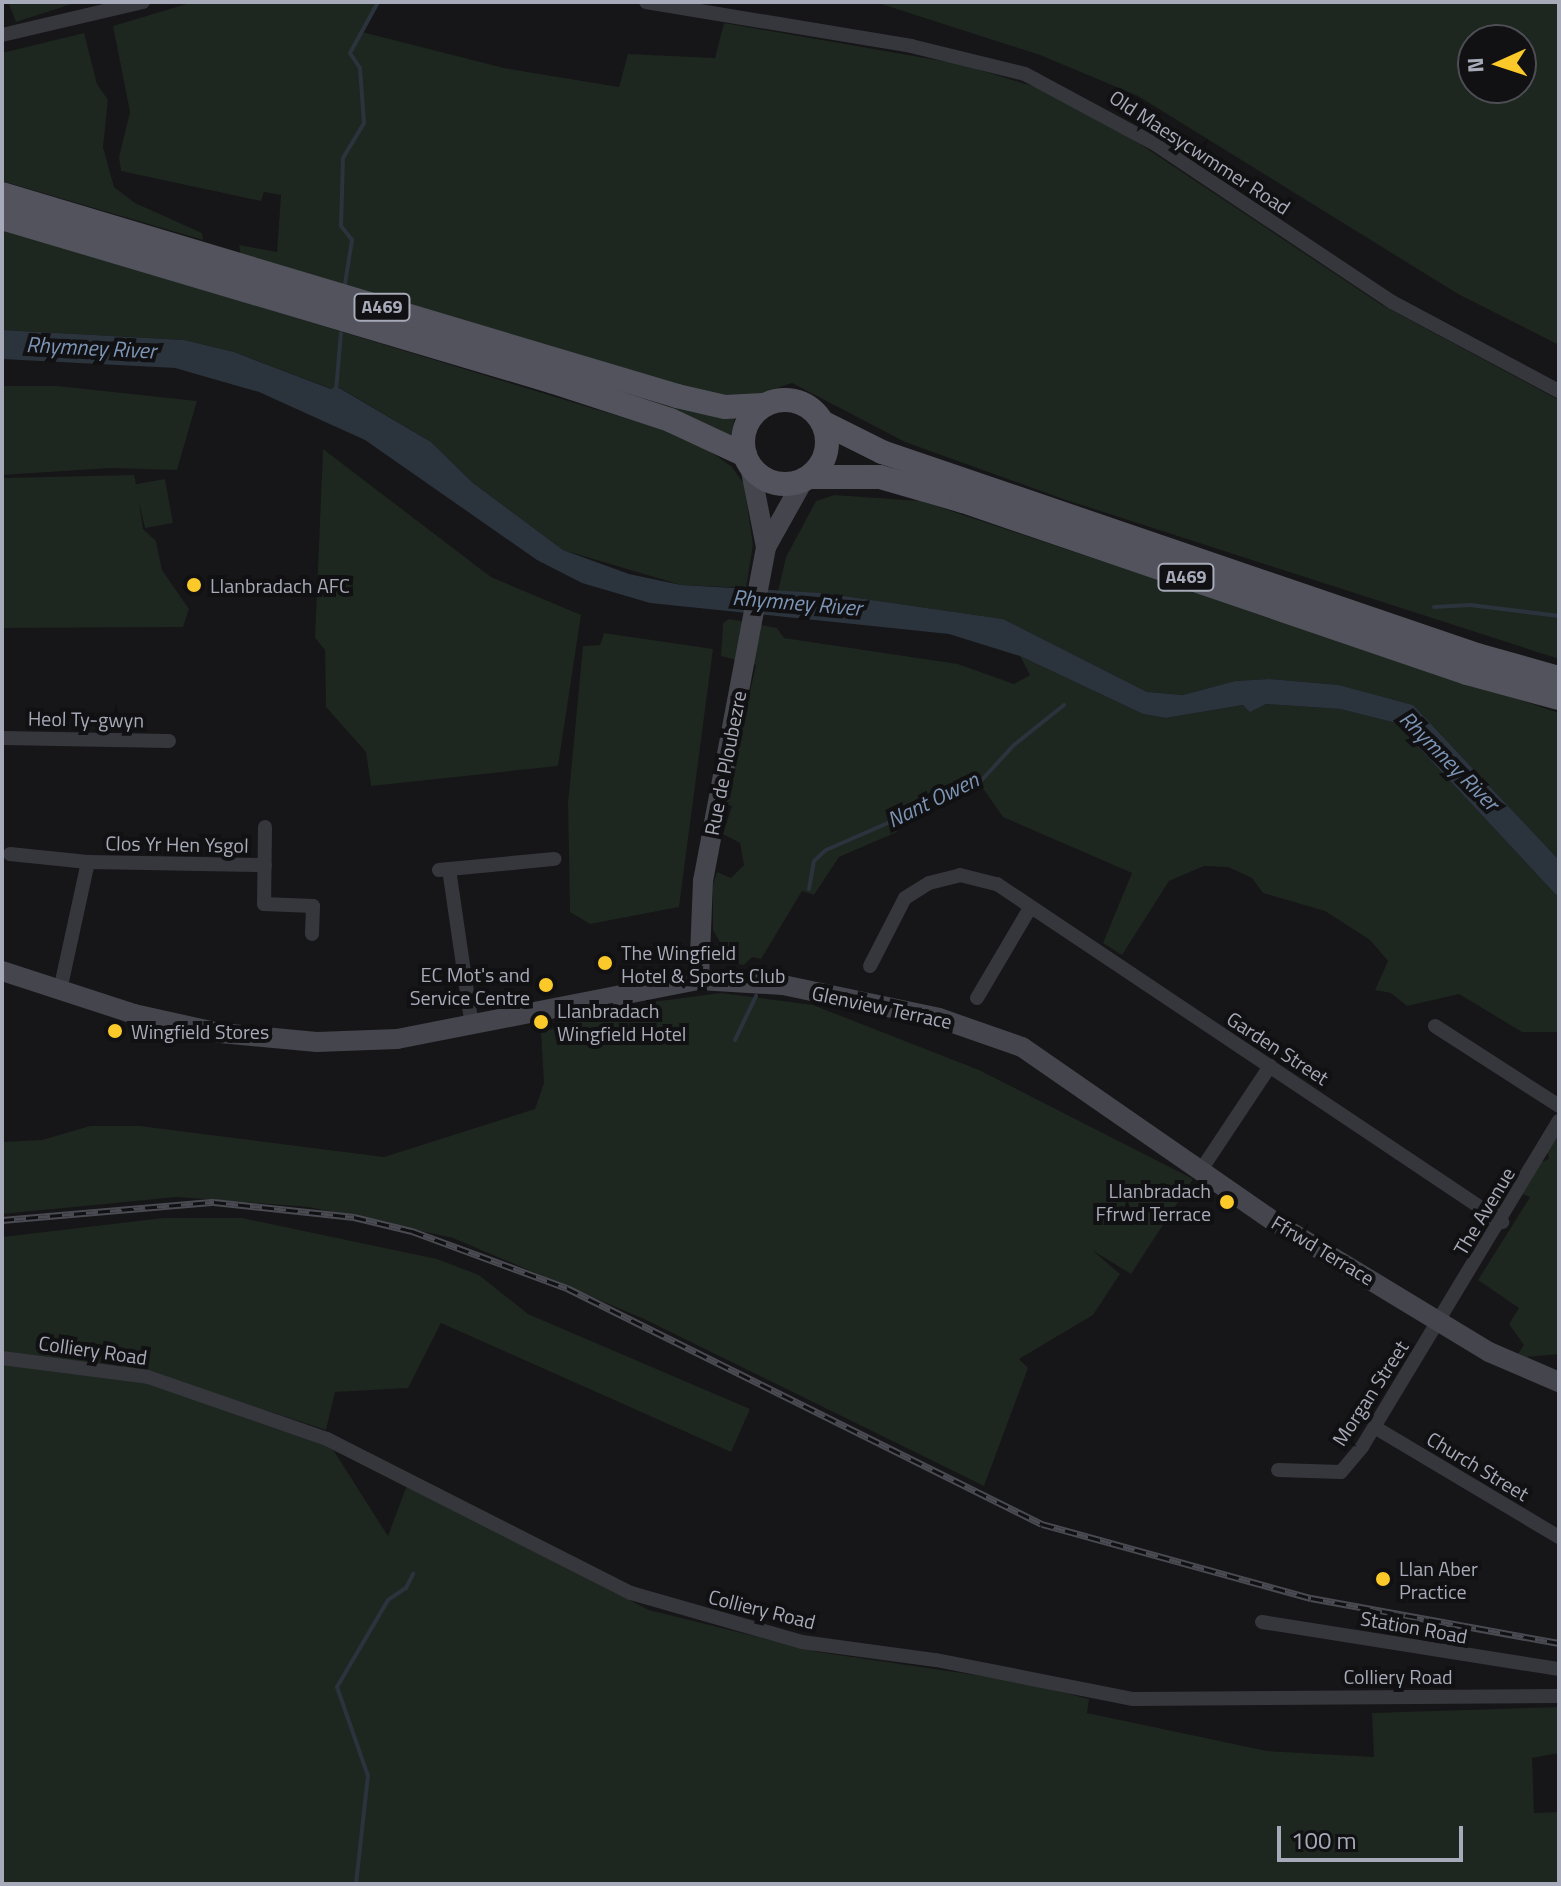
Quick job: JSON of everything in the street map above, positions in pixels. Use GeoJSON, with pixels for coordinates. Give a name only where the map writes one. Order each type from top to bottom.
{"type":"FeatureCollection","features":[{"type":"Feature","properties":{"kind":"main road","name":"A469"},"geometry":{"type":"LineString","coordinates":[[2,194],[677,396],[725,407],[763,405]]}},
{"type":"Feature","properties":{"kind":"main road","name":"A469"},"geometry":{"type":"LineString","coordinates":[[2,218],[551,381],[670,420],[748,460]]}},
{"type":"Feature","properties":{"kind":"main road"},"geometry":{"type":"LineString","coordinates":[[791,399],[804,403],[824,423],[825,458],[806,479],[772,482],[748,460],[745,427],[763,405],[791,399]]}},
{"type":"Feature","properties":{"kind":"main road","name":"A469"},"geometry":{"type":"LineString","coordinates":[[824,423],[897,457],[1477,655],[1559,678]]}},
{"type":"Feature","properties":{"kind":"main road","name":"A469"},"geometry":{"type":"LineString","coordinates":[[806,479],[880,477],[963,501],[1467,673],[1559,698]]}},
{"type":"Feature","properties":{"kind":"street"},"geometry":{"type":"LineString","coordinates":[[2,35],[143,2]]}},
{"type":"Feature","properties":{"kind":"street","name":"Old Maesycwmmer Road"},"geometry":{"type":"LineString","coordinates":[[646,2],[926,49],[1025,74],[1155,144],[1392,302],[1559,391]]}},
{"type":"Feature","properties":{"kind":"street","name":"Rue de Ploubezre"},"geometry":{"type":"LineString","coordinates":[[748,460],[766,547]]}},
{"type":"Feature","properties":{"kind":"street","name":"Rue de Ploubezre"},"geometry":{"type":"LineString","coordinates":[[699,980],[703,881],[766,547],[806,479]]}},
{"type":"Feature","properties":{"kind":"street","name":"Heol Ty-gwyn"},"geometry":{"type":"LineString","coordinates":[[2,738],[169,741]]}},
{"type":"Feature","properties":{"kind":"street","name":"Clos Yr Hen Ysgol"},"geometry":{"type":"LineString","coordinates":[[265,827],[264,904],[313,906],[312,934]]}},
{"type":"Feature","properties":{"kind":"street"},"geometry":{"type":"LineString","coordinates":[[10,854],[88,862],[79,917],[60,990]]}},
{"type":"Feature","properties":{"kind":"street"},"geometry":{"type":"LineString","coordinates":[[472,1026],[444,869],[554,859]]}},
{"type":"Feature","properties":{"kind":"street","name":"Clos Yr Hen Ysgol"},"geometry":{"type":"LineString","coordinates":[[88,862],[265,865]]}},
{"type":"Feature","properties":{"kind":"street","name":"Garden Street"},"geometry":{"type":"LineString","coordinates":[[870,966],[905,898],[929,883],[960,875],[997,884],[1502,1222]]}},
{"type":"Feature","properties":{"kind":"street"},"geometry":{"type":"LineString","coordinates":[[977,998],[1030,908]]}},
{"type":"Feature","properties":{"kind":"street","name":"Glenview Terrace"},"geometry":{"type":"LineString","coordinates":[[11,974],[134,1014],[259,1039],[373,1043],[699,980],[783,985],[1003,1037],[1204,1173]]}},
{"type":"Feature","properties":{"kind":"street"},"geometry":{"type":"LineString","coordinates":[[1435,1026],[1559,1106]]}},
{"type":"Feature","properties":{"kind":"street"},"geometry":{"type":"LineString","coordinates":[[1204,1173],[1270,1066]]}},
{"type":"Feature","properties":{"kind":"street","name":"The Avenue"},"geometry":{"type":"LineString","coordinates":[[1441,1321],[1559,1121]]}},
{"type":"Feature","properties":{"kind":"street","name":"Ffrwd Terrace"},"geometry":{"type":"LineString","coordinates":[[1204,1173],[1276,1223],[1518,1367],[1559,1382]]}},
{"type":"Feature","properties":{"kind":"street","name":"Morgan Street"},"geometry":{"type":"LineString","coordinates":[[1278,1470],[1341,1472],[1376,1428],[1441,1321]]}},
{"type":"Feature","properties":{"kind":"street","name":"Colliery Road"},"geometry":{"type":"LineString","coordinates":[[2,1358],[148,1377],[327,1439],[631,1593],[802,1642],[936,1660],[1133,1699],[1559,1696]]}},
{"type":"Feature","properties":{"kind":"street","name":"Church Street"},"geometry":{"type":"LineString","coordinates":[[1376,1428],[1559,1537]]}},
{"type":"Feature","properties":{"kind":"street","name":"Station Road"},"geometry":{"type":"LineString","coordinates":[[1262,1622],[1559,1669]]}},
{"type":"Feature","properties":{"kind":"shaded area"},"geometry":{"type":"Polygon","coordinates":[[[8,2],[78,2],[16,22],[8,2]]]}},
{"type":"Feature","properties":{"kind":"shaded area"},"geometry":{"type":"Polygon","coordinates":[[[378,2],[362,32],[504,68],[619,87],[628,54],[715,58],[724,23],[960,64],[1042,89],[1128,136],[1382,305],[1559,400],[1559,659],[1063,499],[905,442],[792,383],[744,399],[714,396],[241,256],[239,245],[277,252],[281,195],[264,192],[261,201],[121,171],[119,157],[130,112],[113,26],[190,3],[378,2]]]}},
{"type":"Feature","properties":{"kind":"shaded area"},"geometry":{"type":"Polygon","coordinates":[[[875,2],[1559,2],[1559,345],[1458,294],[1138,96],[1040,55],[875,2]]]}},
{"type":"Feature","properties":{"kind":"shaded area"},"geometry":{"type":"Polygon","coordinates":[[[84,33],[97,84],[108,100],[103,147],[114,187],[135,203],[202,233],[203,240],[2,181],[2,53],[84,33]]]}},
{"type":"Feature","properties":{"kind":"shaded area"},"geometry":{"type":"Polygon","coordinates":[[[2,228],[693,439],[732,467],[744,484],[753,545],[746,588],[681,585],[563,550],[473,483],[431,442],[337,386],[332,389],[234,352],[184,340],[2,330],[2,228]]]}},
{"type":"Feature","properties":{"kind":"shaded area"},"geometry":{"type":"Polygon","coordinates":[[[557,368],[735,417],[730,439],[557,368]]]}},
{"type":"Feature","properties":{"kind":"shaded area"},"geometry":{"type":"Polygon","coordinates":[[[2,386],[58,386],[197,401],[177,470],[111,468],[2,475],[2,386]]]}},
{"type":"Feature","properties":{"kind":"shaded area"},"geometry":{"type":"Polygon","coordinates":[[[323,449],[491,577],[581,615],[558,766],[371,786],[366,752],[326,707],[325,650],[315,638],[323,449]]]}},
{"type":"Feature","properties":{"kind":"shaded area"},"geometry":{"type":"Polygon","coordinates":[[[134,475],[136,484],[165,479],[173,523],[145,528],[139,502],[143,529],[156,541],[162,570],[189,609],[183,627],[2,628],[2,478],[134,475]]]}},
{"type":"Feature","properties":{"kind":"shaded area"},"geometry":{"type":"Polygon","coordinates":[[[834,495],[921,501],[1559,713],[1559,860],[1413,705],[1339,685],[1269,679],[1235,681],[1183,695],[1147,692],[1003,619],[823,593],[778,591],[786,557],[816,501],[834,495]]]}},
{"type":"Feature","properties":{"kind":"shaded area"},"geometry":{"type":"Polygon","coordinates":[[[729,619],[777,628],[784,638],[958,664],[1014,684],[1030,675],[1020,656],[1143,714],[1166,718],[1244,705],[1250,711],[1266,704],[1340,709],[1396,723],[1559,898],[1559,1032],[1522,1032],[1459,994],[1407,1006],[1391,993],[1375,990],[1388,961],[1370,940],[1325,911],[1263,893],[1252,878],[1228,867],[1204,866],[1169,881],[1122,955],[1103,943],[1132,873],[1003,817],[979,783],[893,820],[897,832],[839,857],[814,895],[802,891],[761,959],[752,957],[744,965],[732,963],[713,930],[713,885],[717,872],[731,878],[744,865],[740,843],[723,834],[732,806],[724,804],[756,665],[721,656],[723,623],[729,619]]]}},
{"type":"Feature","properties":{"kind":"shaded area"},"geometry":{"type":"Polygon","coordinates":[[[604,633],[713,649],[679,907],[590,924],[570,912],[568,803],[583,646],[600,645],[604,633]]]}},
{"type":"Feature","properties":{"kind":"shaded area"},"geometry":{"type":"Polygon","coordinates":[[[721,993],[813,1005],[979,1070],[1193,1179],[1131,1274],[1092,1250],[1120,1274],[1093,1315],[1019,1359],[1028,1368],[984,1486],[644,1319],[453,1238],[309,1207],[177,1197],[2,1214],[2,1142],[42,1140],[90,1126],[140,1126],[384,1157],[535,1109],[544,1083],[541,1032],[652,1002],[721,993]]]}},
{"type":"Feature","properties":{"kind":"shaded area"},"geometry":{"type":"Polygon","coordinates":[[[1559,1136],[1559,1354],[1526,1357],[1518,1354],[1524,1345],[1509,1324],[1519,1308],[1478,1280],[1530,1197],[1522,1194],[1535,1164],[1549,1159],[1546,1145],[1559,1136]]]}},
{"type":"Feature","properties":{"kind":"shaded area"},"geometry":{"type":"Polygon","coordinates":[[[163,1218],[242,1218],[437,1259],[479,1275],[528,1314],[750,1409],[731,1452],[441,1323],[408,1388],[335,1392],[326,1430],[229,1398],[2,1351],[2,1237],[163,1218]]]}},
{"type":"Feature","properties":{"kind":"shaded area"},"geometry":{"type":"Polygon","coordinates":[[[2,1361],[146,1383],[332,1448],[388,1536],[407,1485],[649,1610],[818,1652],[1023,1682],[1089,1699],[1087,1713],[1267,1751],[1374,1757],[1372,1713],[1559,1707],[1559,1753],[1532,1758],[1534,1813],[1559,1812],[1559,1884],[2,1884],[2,1361]]]}},
{"type":"Feature","properties":{"kind":"water","name":"Rhymney River"},"geometry":{"type":"Polygon","coordinates":[[[2,330],[184,340],[234,352],[331,389],[336,386],[431,442],[473,483],[563,550],[629,574],[681,585],[823,593],[1003,619],[1147,692],[1183,695],[1235,681],[1269,679],[1339,685],[1413,705],[1559,860],[1559,898],[1396,723],[1340,709],[1266,704],[1250,712],[1243,705],[1166,718],[1143,714],[1020,656],[949,634],[650,603],[582,583],[537,560],[365,440],[259,392],[175,368],[2,359],[2,330]]]}},
{"type":"Feature","properties":{"kind":"waterway"},"geometry":{"type":"LineString","coordinates":[[345,284],[352,240],[341,226],[343,158],[364,123],[360,68],[350,53],[378,2]]}},
{"type":"Feature","properties":{"kind":"waterway"},"geometry":{"type":"LineString","coordinates":[[336,390],[341,333]]}},
{"type":"Feature","properties":{"kind":"waterway"},"geometry":{"type":"LineString","coordinates":[[1434,607],[1470,605],[1559,616]]}},
{"type":"Feature","properties":{"kind":"waterway","name":"Nant Owen"},"geometry":{"type":"LineString","coordinates":[[809,889],[814,861],[826,850],[979,783],[1014,745],[1064,705]]}},
{"type":"Feature","properties":{"kind":"waterway","name":"Nant Owen"},"geometry":{"type":"LineString","coordinates":[[735,1040],[756,996]]}},
{"type":"Feature","properties":{"kind":"waterway","name":"Nant Owen"},"geometry":{"type":"LineString","coordinates":[[356,1884],[368,1776],[337,1687],[388,1600],[406,1588],[413,1574]]}},
{"type":"Feature","properties":{"kind":"railway"},"geometry":{"type":"LineString","coordinates":[[2,1220],[214,1202],[354,1217],[412,1231],[567,1288],[1042,1524],[1311,1598],[1559,1643]]}},
{"type":"Feature","properties":{"kind":"place","name":"Llanbradach AFC"},"geometry":{"type":"Point","coordinates":[194,585]}},
{"type":"Feature","properties":{"kind":"place","name":"The Wingfield Hotel & Sports Club"},"geometry":{"type":"Point","coordinates":[605,963]}},
{"type":"Feature","properties":{"kind":"place","name":"EC Mot's and Service Centre"},"geometry":{"type":"Point","coordinates":[546,985]}},
{"type":"Feature","properties":{"kind":"place","name":"Llanbradach Wingfield Hotel"},"geometry":{"type":"Point","coordinates":[541,1022]}},
{"type":"Feature","properties":{"kind":"place","name":"Wingfield Stores"},"geometry":{"type":"Point","coordinates":[115,1031]}},
{"type":"Feature","properties":{"kind":"place","name":"Llanbradach Ffrwd Terrace"},"geometry":{"type":"Point","coordinates":[1227,1202]}},
{"type":"Feature","properties":{"kind":"place","name":"Llan Aber Practice"},"geometry":{"type":"Point","coordinates":[1383,1579]}}]}
